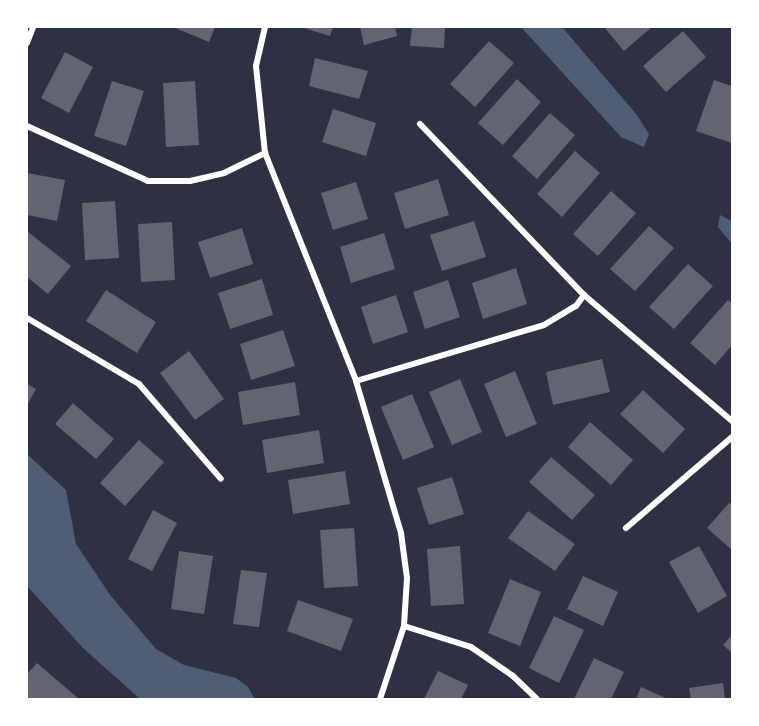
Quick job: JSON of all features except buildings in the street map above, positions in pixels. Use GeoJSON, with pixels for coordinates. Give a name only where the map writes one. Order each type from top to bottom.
{"type":"FeatureCollection","features":[{"type":"Feature","properties":{"kind":"street"},"geometry":{"type":"LineString","coordinates":[[27,43],[33,27]]}},
{"type":"Feature","properties":{"kind":"street"},"geometry":{"type":"LineString","coordinates":[[266,27],[255,66],[265,153],[356,381],[401,533],[407,578],[404,626],[380,699]]}},
{"type":"Feature","properties":{"kind":"street"},"geometry":{"type":"LineString","coordinates":[[420,124],[584,295],[732,421]]}},
{"type":"Feature","properties":{"kind":"street"},"geometry":{"type":"LineString","coordinates":[[27,126],[148,181],[190,181],[224,173],[265,153]]}},
{"type":"Feature","properties":{"kind":"street"},"geometry":{"type":"LineString","coordinates":[[356,381],[544,326],[576,306],[584,295]]}},
{"type":"Feature","properties":{"kind":"street"},"geometry":{"type":"LineString","coordinates":[[27,318],[139,384],[221,479]]}},
{"type":"Feature","properties":{"kind":"street"},"geometry":{"type":"LineString","coordinates":[[626,528],[732,437]]}},
{"type":"Feature","properties":{"kind":"street"},"geometry":{"type":"LineString","coordinates":[[404,626],[471,646],[513,676],[537,699]]}},
{"type":"Feature","properties":{"kind":"water"},"geometry":{"type":"Polygon","coordinates":[[[521,27],[562,27],[637,115],[649,134],[644,147],[621,137],[521,27]]]}},
{"type":"Feature","properties":{"kind":"water"},"geometry":{"type":"Polygon","coordinates":[[[720,215],[732,221],[732,244],[718,227],[720,215]]]}},
{"type":"Feature","properties":{"kind":"water"},"geometry":{"type":"Polygon","coordinates":[[[27,454],[66,490],[76,544],[111,596],[156,649],[184,665],[236,678],[248,687],[255,699],[140,699],[83,648],[27,586],[27,454]]]}}]}
